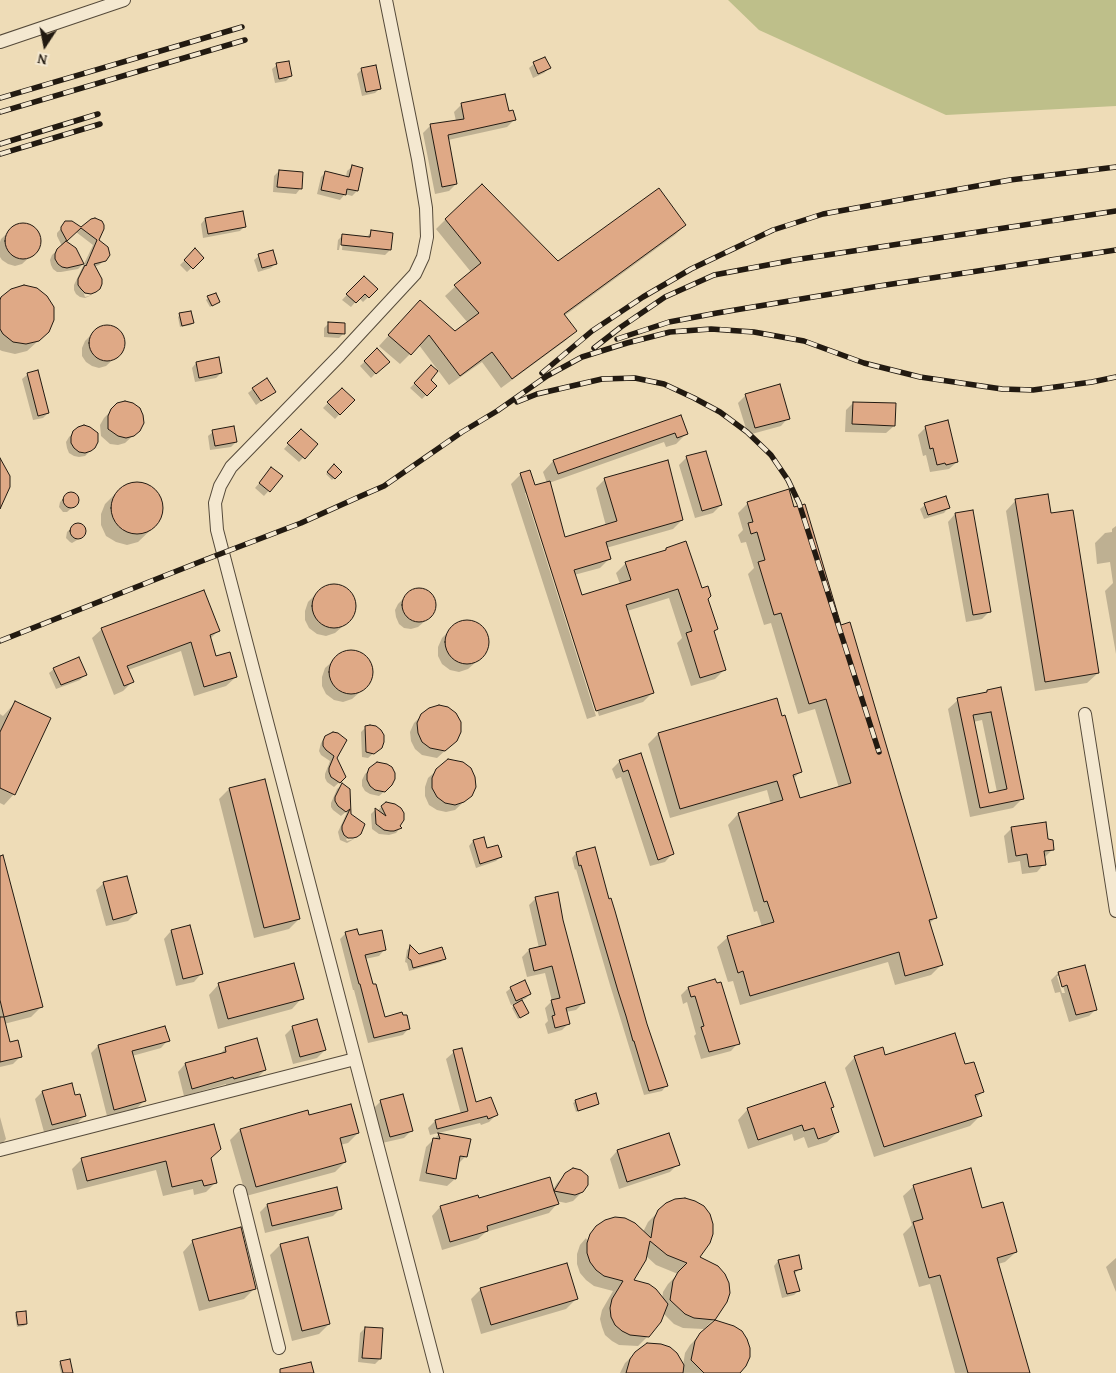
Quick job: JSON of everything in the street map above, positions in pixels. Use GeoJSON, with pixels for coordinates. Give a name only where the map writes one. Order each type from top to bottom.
{"type":"FeatureCollection","features":[{"type":"Feature","properties":{"kind":"street"},"geometry":{"type":"LineString","coordinates":[[0,42],[124,0]]}},
{"type":"Feature","properties":{"kind":"street"},"geometry":{"type":"LineString","coordinates":[[386,0],[426,208],[427,237],[423,257],[415,274],[340,355],[231,466],[220,486],[215,503],[217,530],[437,1373]]}},
{"type":"Feature","properties":{"kind":"street"},"geometry":{"type":"LineString","coordinates":[[1084,714],[1116,911]]}},
{"type":"Feature","properties":{"kind":"street"},"geometry":{"type":"LineString","coordinates":[[0,1150],[355,1059]]}},
{"type":"Feature","properties":{"kind":"street"},"geometry":{"type":"LineString","coordinates":[[240,1192],[279,1348]]}},
{"type":"Feature","properties":{"kind":"green space"},"geometry":{"type":"Polygon","coordinates":[[[728,0],[1116,0],[1116,106],[946,115],[759,30],[728,0]]]}},
{"type":"Feature","properties":{"kind":"building"},"geometry":{"type":"Polygon","coordinates":[[[545,57],[551,68],[538,74],[533,62],[545,57]]]}},
{"type":"Feature","properties":{"kind":"building"},"geometry":{"type":"Polygon","coordinates":[[[289,61],[292,76],[279,79],[276,63],[289,61]]]}},
{"type":"Feature","properties":{"kind":"building"},"geometry":{"type":"Polygon","coordinates":[[[376,65],[381,89],[366,92],[361,68],[376,65]]]}},
{"type":"Feature","properties":{"kind":"building"},"geometry":{"type":"Polygon","coordinates":[[[505,94],[509,111],[513,110],[516,120],[448,135],[457,184],[442,187],[430,124],[464,119],[461,103],[505,94]]]}},
{"type":"Feature","properties":{"kind":"building"},"geometry":{"type":"Polygon","coordinates":[[[352,165],[363,168],[358,191],[347,189],[346,195],[321,190],[325,171],[349,177],[352,165]]]}},
{"type":"Feature","properties":{"kind":"building"},"geometry":{"type":"Polygon","coordinates":[[[279,170],[303,172],[302,189],[277,187],[279,170]]]}},
{"type":"Feature","properties":{"kind":"building"},"geometry":{"type":"Polygon","coordinates":[[[482,184],[558,261],[659,188],[686,225],[564,314],[577,331],[512,379],[492,352],[460,376],[429,335],[411,355],[388,335],[420,300],[455,331],[479,313],[454,285],[481,263],[445,219],[482,184]]]}},
{"type":"Feature","properties":{"kind":"building"},"geometry":{"type":"Polygon","coordinates":[[[243,211],[246,227],[208,234],[205,218],[243,211]]]}},
{"type":"Feature","properties":{"kind":"building"},"geometry":{"type":"Polygon","coordinates":[[[95,218],[102,221],[104,225],[99,240],[108,247],[110,255],[106,261],[94,264],[102,279],[102,284],[100,289],[91,294],[85,293],[81,289],[78,285],[78,279],[97,240],[81,228],[67,241],[61,227],[65,221],[72,221],[81,227],[95,218]]]}},
{"type":"Feature","properties":{"kind":"building"},"geometry":{"type":"Polygon","coordinates":[[[23,223],[35,229],[41,241],[35,253],[23,259],[11,253],[5,241],[11,229],[23,223]]]}},
{"type":"Feature","properties":{"kind":"building"},"geometry":{"type":"Polygon","coordinates":[[[371,230],[393,233],[391,250],[341,245],[342,234],[370,237],[371,230]]]}},
{"type":"Feature","properties":{"kind":"building"},"geometry":{"type":"Polygon","coordinates":[[[66,241],[76,248],[84,264],[67,268],[58,264],[55,254],[57,249],[66,241]]]}},
{"type":"Feature","properties":{"kind":"building"},"geometry":{"type":"Polygon","coordinates":[[[195,248],[204,258],[193,269],[184,260],[195,248]]]}},
{"type":"Feature","properties":{"kind":"building"},"geometry":{"type":"Polygon","coordinates":[[[273,250],[277,264],[262,268],[258,254],[273,250]]]}},
{"type":"Feature","properties":{"kind":"building"},"geometry":{"type":"Polygon","coordinates":[[[364,276],[378,289],[369,298],[365,294],[356,303],[346,294],[364,276]]]}},
{"type":"Feature","properties":{"kind":"building"},"geometry":{"type":"Polygon","coordinates":[[[24,285],[37,288],[47,296],[54,307],[54,320],[49,332],[39,341],[26,344],[13,342],[0,329],[1,297],[11,289],[24,285]]]}},
{"type":"Feature","properties":{"kind":"building"},"geometry":{"type":"Polygon","coordinates":[[[216,293],[220,302],[212,306],[207,296],[216,293]]]}},
{"type":"Feature","properties":{"kind":"building"},"geometry":{"type":"Polygon","coordinates":[[[191,311],[194,323],[182,326],[179,313],[191,311]]]}},
{"type":"Feature","properties":{"kind":"building"},"geometry":{"type":"Polygon","coordinates":[[[328,322],[345,323],[345,334],[328,333],[328,322]]]}},
{"type":"Feature","properties":{"kind":"building"},"geometry":{"type":"Polygon","coordinates":[[[107,325],[119,331],[125,343],[119,355],[107,361],[95,355],[89,343],[95,331],[107,325]]]}},
{"type":"Feature","properties":{"kind":"building"},"geometry":{"type":"Polygon","coordinates":[[[377,348],[390,362],[376,374],[364,361],[377,348]]]}},
{"type":"Feature","properties":{"kind":"building"},"geometry":{"type":"Polygon","coordinates":[[[219,357],[222,373],[199,378],[196,362],[219,357]]]}},
{"type":"Feature","properties":{"kind":"building"},"geometry":{"type":"Polygon","coordinates":[[[431,365],[438,371],[431,380],[437,386],[427,396],[414,383],[431,365]]]}},
{"type":"Feature","properties":{"kind":"building"},"geometry":{"type":"Polygon","coordinates":[[[38,370],[49,413],[38,416],[27,373],[38,370]]]}},
{"type":"Feature","properties":{"kind":"building"},"geometry":{"type":"Polygon","coordinates":[[[267,378],[276,392],[261,401],[252,388],[267,378]]]}},
{"type":"Feature","properties":{"kind":"building"},"geometry":{"type":"Polygon","coordinates":[[[780,384],[790,419],[755,428],[745,394],[780,384]]]}},
{"type":"Feature","properties":{"kind":"building"},"geometry":{"type":"Polygon","coordinates":[[[342,388],[355,400],[340,415],[327,402],[342,388]]]}},
{"type":"Feature","properties":{"kind":"building"},"geometry":{"type":"Polygon","coordinates":[[[125,401],[133,403],[140,408],[144,423],[140,431],[134,436],[126,438],[118,436],[108,429],[108,416],[111,409],[117,403],[125,401]]]}},
{"type":"Feature","properties":{"kind":"building"},"geometry":{"type":"Polygon","coordinates":[[[853,402],[896,403],[895,426],[852,424],[853,402]]]}},
{"type":"Feature","properties":{"kind":"building"},"geometry":{"type":"Polygon","coordinates":[[[681,415],[688,434],[677,438],[675,433],[558,474],[553,460],[681,415]]]}},
{"type":"Feature","properties":{"kind":"building"},"geometry":{"type":"Polygon","coordinates":[[[948,420],[958,462],[937,465],[933,448],[930,449],[925,426],[948,420]]]}},
{"type":"Feature","properties":{"kind":"building"},"geometry":{"type":"Polygon","coordinates":[[[84,425],[98,433],[98,442],[95,448],[85,453],[79,452],[71,443],[73,431],[84,425]]]}},
{"type":"Feature","properties":{"kind":"building"},"geometry":{"type":"Polygon","coordinates":[[[234,426],[237,442],[215,446],[212,430],[234,426]]]}},
{"type":"Feature","properties":{"kind":"building"},"geometry":{"type":"Polygon","coordinates":[[[301,429],[318,444],[305,459],[287,443],[301,429]]]}},
{"type":"Feature","properties":{"kind":"building"},"geometry":{"type":"Polygon","coordinates":[[[706,451],[722,505],[702,511],[686,456],[706,451]]]}},
{"type":"Feature","properties":{"kind":"building"},"geometry":{"type":"Polygon","coordinates":[[[0,458],[10,476],[10,487],[0,509],[0,458]]]}},
{"type":"Feature","properties":{"kind":"building"},"geometry":{"type":"Polygon","coordinates":[[[668,460],[683,520],[606,542],[611,559],[574,570],[582,595],[631,580],[625,562],[666,550],[666,548],[686,541],[702,588],[708,586],[711,596],[708,599],[718,629],[714,631],[726,670],[700,678],[686,633],[692,631],[678,589],[626,605],[654,693],[596,711],[520,473],[530,470],[535,485],[550,481],[565,537],[617,521],[604,478],[668,460]]]}},
{"type":"Feature","properties":{"kind":"building"},"geometry":{"type":"Polygon","coordinates":[[[334,464],[342,472],[335,479],[327,472],[334,464]]]}},
{"type":"Feature","properties":{"kind":"building"},"geometry":{"type":"Polygon","coordinates":[[[271,467],[283,476],[270,492],[259,483],[271,467]]]}},
{"type":"Feature","properties":{"kind":"building"},"geometry":{"type":"Polygon","coordinates":[[[132,482],[142,482],[156,489],[163,503],[163,513],[156,527],[142,534],[132,534],[122,530],[115,523],[111,513],[111,503],[115,493],[122,486],[132,482]]]}},
{"type":"Feature","properties":{"kind":"building"},"geometry":{"type":"Polygon","coordinates":[[[789,489],[794,507],[805,504],[841,625],[850,622],[937,918],[929,920],[943,965],[905,976],[899,952],[750,996],[743,971],[738,973],[727,936],[774,922],[767,901],[764,902],[738,813],[783,800],[777,781],[680,809],[658,733],[777,698],[782,716],[785,715],[802,772],[793,775],[800,798],[851,783],[826,699],[809,704],[781,613],[774,615],[758,562],[765,560],[757,532],[751,534],[748,523],[753,522],[747,502],[789,489]]]}},
{"type":"Feature","properties":{"kind":"building"},"geometry":{"type":"Polygon","coordinates":[[[71,492],[79,500],[71,508],[63,500],[71,492]]]}},
{"type":"Feature","properties":{"kind":"building"},"geometry":{"type":"Polygon","coordinates":[[[1048,494],[1051,513],[1073,510],[1099,673],[1045,682],[1015,499],[1048,494]]]}},
{"type":"Feature","properties":{"kind":"building"},"geometry":{"type":"Polygon","coordinates":[[[946,496],[950,508],[928,515],[924,503],[946,496]]]}},
{"type":"Feature","properties":{"kind":"building"},"geometry":{"type":"Polygon","coordinates":[[[973,510],[991,612],[973,615],[955,513],[973,510]]]}},
{"type":"Feature","properties":{"kind":"building"},"geometry":{"type":"Polygon","coordinates":[[[78,523],[86,531],[78,539],[70,531],[78,523]]]}},
{"type":"Feature","properties":{"kind":"building"},"geometry":{"type":"Polygon","coordinates":[[[330,584],[338,584],[350,590],[356,606],[350,622],[338,628],[330,628],[318,622],[312,610],[312,602],[318,590],[330,584]]]}},
{"type":"Feature","properties":{"kind":"building"},"geometry":{"type":"Polygon","coordinates":[[[419,588],[431,593],[436,605],[431,617],[419,622],[407,617],[402,605],[407,593],[419,588]]]}},
{"type":"Feature","properties":{"kind":"building"},"geometry":{"type":"Polygon","coordinates":[[[204,590],[220,631],[210,635],[216,656],[230,652],[237,677],[204,687],[191,642],[127,666],[134,682],[124,686],[101,628],[204,590]]]}},
{"type":"Feature","properties":{"kind":"building"},"geometry":{"type":"Polygon","coordinates":[[[463,620],[471,620],[483,626],[489,642],[483,658],[471,664],[463,664],[451,658],[445,646],[445,638],[451,626],[463,620]]]}},
{"type":"Feature","properties":{"kind":"building"},"geometry":{"type":"Polygon","coordinates":[[[347,650],[355,650],[367,656],[373,672],[367,688],[355,694],[347,694],[335,688],[329,676],[329,668],[335,656],[347,650]]]}},
{"type":"Feature","properties":{"kind":"building"},"geometry":{"type":"Polygon","coordinates":[[[79,657],[87,675],[61,685],[53,668],[79,657]]]}},
{"type":"Feature","properties":{"kind":"building"},"geometry":{"type":"Polygon","coordinates":[[[1001,687],[1024,799],[980,808],[957,698],[987,692],[987,690],[1001,687]],[[991,712],[973,715],[989,793],[1007,789],[991,712]]]}},
{"type":"Feature","properties":{"kind":"building"},"geometry":{"type":"Polygon","coordinates":[[[15,701],[51,718],[15,795],[0,788],[0,732],[15,701]]]}},
{"type":"Feature","properties":{"kind":"building"},"geometry":{"type":"Polygon","coordinates":[[[439,705],[448,707],[456,713],[461,722],[461,732],[457,741],[445,751],[430,748],[422,742],[418,733],[417,723],[421,714],[429,708],[439,705]]]}},
{"type":"Feature","properties":{"kind":"building"},"geometry":{"type":"Polygon","coordinates":[[[365,726],[376,726],[384,735],[382,748],[374,754],[366,752],[365,726]]]}},
{"type":"Feature","properties":{"kind":"building"},"geometry":{"type":"Polygon","coordinates":[[[333,732],[338,733],[347,740],[337,758],[346,777],[340,783],[331,777],[329,772],[334,756],[323,746],[325,736],[333,732]]]}},
{"type":"Feature","properties":{"kind":"building"},"geometry":{"type":"Polygon","coordinates":[[[641,753],[674,854],[658,860],[628,770],[623,772],[619,760],[641,753]]]}},
{"type":"Feature","properties":{"kind":"building"},"geometry":{"type":"Polygon","coordinates":[[[448,759],[463,762],[471,768],[475,777],[476,787],[472,796],[464,802],[455,805],[445,803],[437,797],[432,788],[432,778],[436,769],[448,759]]]}},
{"type":"Feature","properties":{"kind":"building"},"geometry":{"type":"Polygon","coordinates":[[[377,762],[392,767],[395,773],[392,785],[385,792],[375,790],[367,780],[369,768],[377,762]]]}},
{"type":"Feature","properties":{"kind":"building"},"geometry":{"type":"Polygon","coordinates":[[[265,779],[300,919],[264,928],[229,788],[265,779]]]}},
{"type":"Feature","properties":{"kind":"building"},"geometry":{"type":"Polygon","coordinates":[[[342,783],[350,789],[351,814],[365,824],[361,834],[353,838],[348,838],[342,830],[350,809],[346,812],[335,801],[342,783]]]}},
{"type":"Feature","properties":{"kind":"building"},"geometry":{"type":"Polygon","coordinates":[[[386,802],[401,808],[404,813],[404,820],[400,826],[402,828],[390,831],[384,830],[376,824],[375,808],[386,816],[381,806],[386,802]]]}},
{"type":"Feature","properties":{"kind":"building"},"geometry":{"type":"Polygon","coordinates":[[[1046,822],[1048,839],[1053,840],[1054,850],[1044,851],[1046,865],[1029,867],[1027,854],[1016,856],[1011,827],[1046,822]]]}},
{"type":"Feature","properties":{"kind":"building"},"geometry":{"type":"Polygon","coordinates":[[[484,837],[487,848],[498,845],[502,857],[480,864],[473,840],[484,837]]]}},
{"type":"Feature","properties":{"kind":"building"},"geometry":{"type":"Polygon","coordinates":[[[595,847],[647,1024],[668,1086],[649,1091],[581,865],[579,866],[576,852],[595,847]]]}},
{"type":"Feature","properties":{"kind":"building"},"geometry":{"type":"Polygon","coordinates":[[[3,855],[43,1007],[4,1017],[0,1000],[0,856],[3,855]]]}},
{"type":"Feature","properties":{"kind":"building"},"geometry":{"type":"Polygon","coordinates":[[[127,876],[137,913],[113,920],[103,882],[127,876]]]}},
{"type":"Feature","properties":{"kind":"building"},"geometry":{"type":"Polygon","coordinates":[[[558,892],[563,920],[585,1003],[566,1008],[570,1024],[555,1028],[552,1016],[555,1015],[551,1000],[560,998],[552,966],[534,971],[529,949],[546,945],[535,897],[558,892]]]}},
{"type":"Feature","properties":{"kind":"building"},"geometry":{"type":"Polygon","coordinates":[[[190,925],[203,974],[183,979],[171,930],[190,925]]]}},
{"type":"Feature","properties":{"kind":"building"},"geometry":{"type":"Polygon","coordinates":[[[357,929],[359,935],[382,930],[386,950],[365,955],[373,984],[376,984],[385,1017],[402,1012],[403,1015],[407,1015],[410,1029],[374,1038],[345,932],[357,929]]]}},
{"type":"Feature","properties":{"kind":"building"},"geometry":{"type":"Polygon","coordinates":[[[410,945],[419,954],[442,947],[446,959],[413,968],[411,960],[408,958],[410,945]]]}},
{"type":"Feature","properties":{"kind":"building"},"geometry":{"type":"Polygon","coordinates":[[[294,963],[304,999],[228,1019],[218,983],[294,963]]]}},
{"type":"Feature","properties":{"kind":"building"},"geometry":{"type":"Polygon","coordinates":[[[1085,965],[1097,1010],[1076,1015],[1067,985],[1062,987],[1058,972],[1085,965]]]}},
{"type":"Feature","properties":{"kind":"building"},"geometry":{"type":"Polygon","coordinates":[[[715,979],[717,983],[721,982],[740,1044],[709,1052],[701,1027],[704,1026],[695,996],[691,997],[688,987],[715,979]]]}},
{"type":"Feature","properties":{"kind":"building"},"geometry":{"type":"Polygon","coordinates":[[[525,980],[531,994],[516,1001],[510,987],[525,980]]]}},
{"type":"Feature","properties":{"kind":"building"},"geometry":{"type":"Polygon","coordinates":[[[522,1000],[529,1013],[520,1018],[513,1005],[522,1000]]]}},
{"type":"Feature","properties":{"kind":"building"},"geometry":{"type":"Polygon","coordinates":[[[0,1017],[4,1017],[10,1042],[18,1040],[22,1057],[0,1062],[0,1017]]]}},
{"type":"Feature","properties":{"kind":"building"},"geometry":{"type":"Polygon","coordinates":[[[317,1019],[326,1050],[300,1057],[292,1026],[317,1019]]]}},
{"type":"Feature","properties":{"kind":"building"},"geometry":{"type":"Polygon","coordinates":[[[165,1026],[170,1041],[132,1051],[146,1101],[114,1110],[98,1045],[165,1026]]]}},
{"type":"Feature","properties":{"kind":"building"},"geometry":{"type":"Polygon","coordinates":[[[955,1033],[965,1064],[974,1062],[984,1092],[975,1095],[982,1116],[884,1147],[854,1056],[883,1047],[885,1055],[955,1033]]]}},
{"type":"Feature","properties":{"kind":"building"},"geometry":{"type":"Polygon","coordinates":[[[257,1038],[266,1070],[192,1089],[185,1063],[226,1052],[225,1047],[257,1038]]]}},
{"type":"Feature","properties":{"kind":"building"},"geometry":{"type":"Polygon","coordinates":[[[462,1048],[476,1102],[491,1097],[498,1115],[488,1119],[487,1116],[437,1129],[435,1120],[468,1111],[453,1050],[462,1048]]]}},
{"type":"Feature","properties":{"kind":"building"},"geometry":{"type":"Polygon","coordinates":[[[825,1082],[834,1107],[831,1108],[839,1132],[818,1139],[814,1128],[804,1131],[802,1125],[758,1140],[747,1108],[825,1082]]]}},
{"type":"Feature","properties":{"kind":"building"},"geometry":{"type":"Polygon","coordinates":[[[72,1083],[75,1095],[80,1094],[86,1116],[52,1125],[42,1091],[72,1083]]]}},
{"type":"Feature","properties":{"kind":"building"},"geometry":{"type":"Polygon","coordinates":[[[596,1093],[599,1104],[578,1111],[575,1100],[596,1093]]]}},
{"type":"Feature","properties":{"kind":"building"},"geometry":{"type":"Polygon","coordinates":[[[403,1094],[413,1131],[390,1137],[380,1100],[403,1094]]]}},
{"type":"Feature","properties":{"kind":"building"},"geometry":{"type":"Polygon","coordinates":[[[351,1104],[359,1133],[340,1138],[346,1162],[256,1187],[240,1129],[308,1110],[309,1115],[351,1104]]]}},
{"type":"Feature","properties":{"kind":"building"},"geometry":{"type":"Polygon","coordinates":[[[214,1124],[221,1149],[211,1158],[217,1183],[204,1186],[202,1180],[172,1187],[166,1161],[87,1181],[81,1158],[214,1124]]]}},
{"type":"Feature","properties":{"kind":"building"},"geometry":{"type":"Polygon","coordinates":[[[438,1133],[471,1139],[467,1157],[460,1156],[456,1179],[426,1173],[433,1138],[440,1139],[438,1133]]]}},
{"type":"Feature","properties":{"kind":"building"},"geometry":{"type":"Polygon","coordinates":[[[669,1133],[680,1165],[627,1182],[617,1150],[669,1133]]]}},
{"type":"Feature","properties":{"kind":"building"},"geometry":{"type":"Polygon","coordinates":[[[573,1168],[581,1170],[588,1176],[588,1185],[583,1192],[575,1195],[554,1191],[565,1173],[573,1168]]]}},
{"type":"Feature","properties":{"kind":"building"},"geometry":{"type":"Polygon","coordinates":[[[971,1168],[982,1208],[1003,1202],[1017,1252],[997,1258],[1030,1373],[968,1373],[940,1275],[929,1278],[913,1222],[923,1219],[913,1185],[971,1168]]]}},
{"type":"Feature","properties":{"kind":"building"},"geometry":{"type":"Polygon","coordinates":[[[550,1177],[559,1204],[487,1226],[488,1231],[450,1242],[440,1206],[478,1195],[479,1198],[550,1177]]]}},
{"type":"Feature","properties":{"kind":"building"},"geometry":{"type":"Polygon","coordinates":[[[337,1187],[342,1209],[272,1226],[267,1204],[337,1187]]]}},
{"type":"Feature","properties":{"kind":"building"},"geometry":{"type":"Polygon","coordinates":[[[685,1198],[704,1206],[710,1214],[713,1234],[710,1243],[700,1257],[718,1266],[725,1274],[729,1283],[730,1293],[727,1302],[715,1320],[694,1318],[685,1314],[670,1300],[673,1281],[678,1272],[687,1263],[667,1255],[650,1241],[646,1260],[634,1280],[649,1284],[656,1289],[668,1304],[661,1322],[649,1337],[630,1335],[615,1325],[611,1317],[612,1299],[623,1281],[604,1276],[590,1262],[587,1253],[587,1243],[590,1234],[596,1226],[605,1220],[615,1217],[625,1218],[635,1223],[651,1238],[654,1219],[658,1210],[666,1203],[675,1199],[685,1198]]]}},
{"type":"Feature","properties":{"kind":"building"},"geometry":{"type":"Polygon","coordinates":[[[241,1227],[256,1289],[209,1301],[192,1240],[241,1227]]]}},
{"type":"Feature","properties":{"kind":"building"},"geometry":{"type":"Polygon","coordinates":[[[308,1237],[330,1324],[302,1331],[280,1244],[308,1237]]]}},
{"type":"Feature","properties":{"kind":"building"},"geometry":{"type":"Polygon","coordinates":[[[799,1255],[802,1269],[794,1271],[800,1291],[787,1294],[778,1260],[799,1255]]]}},
{"type":"Feature","properties":{"kind":"building"},"geometry":{"type":"Polygon","coordinates":[[[567,1263],[578,1299],[491,1325],[480,1288],[567,1263]]]}},
{"type":"Feature","properties":{"kind":"building"},"geometry":{"type":"Polygon","coordinates":[[[26,1311],[27,1324],[18,1325],[16,1312],[26,1311]]]}},
{"type":"Feature","properties":{"kind":"building"},"geometry":{"type":"Polygon","coordinates":[[[715,1320],[734,1326],[742,1331],[747,1339],[750,1357],[740,1373],[704,1373],[691,1360],[695,1341],[700,1333],[715,1320]]]}},
{"type":"Feature","properties":{"kind":"building"},"geometry":{"type":"Polygon","coordinates":[[[365,1327],[383,1328],[381,1359],[362,1358],[365,1327]]]}},
{"type":"Feature","properties":{"kind":"building"},"geometry":{"type":"Polygon","coordinates":[[[647,1343],[670,1347],[677,1353],[684,1365],[683,1373],[626,1373],[630,1359],[635,1352],[647,1343]]]}},
{"type":"Feature","properties":{"kind":"building"},"geometry":{"type":"Polygon","coordinates":[[[70,1359],[73,1373],[63,1373],[60,1361],[70,1359]]]}},
{"type":"Feature","properties":{"kind":"building"},"geometry":{"type":"Polygon","coordinates":[[[311,1362],[314,1373],[280,1373],[280,1369],[311,1362]]]}},
{"type":"Feature","properties":{"kind":"railway"},"geometry":{"type":"LineString","coordinates":[[0,98],[242,27]]}},
{"type":"Feature","properties":{"kind":"railway"},"geometry":{"type":"LineString","coordinates":[[0,112],[245,40]]}},
{"type":"Feature","properties":{"kind":"railway"},"geometry":{"type":"LineString","coordinates":[[0,144],[98,114]]}},
{"type":"Feature","properties":{"kind":"railway"},"geometry":{"type":"LineString","coordinates":[[0,154],[100,124]]}},
{"type":"Feature","properties":{"kind":"railway"},"geometry":{"type":"LineString","coordinates":[[542,373],[592,331],[643,297],[691,269],[773,230],[823,214],[1010,180],[1116,167]]}},
{"type":"Feature","properties":{"kind":"railway"},"geometry":{"type":"LineString","coordinates":[[594,348],[665,297],[714,275],[794,260],[1116,211]]}},
{"type":"Feature","properties":{"kind":"railway"},"geometry":{"type":"LineString","coordinates":[[617,339],[669,322],[717,313],[1116,250]]}},
{"type":"Feature","properties":{"kind":"railway"},"geometry":{"type":"LineString","coordinates":[[0,641],[301,523],[384,486],[547,376],[582,357],[670,332],[711,329],[754,332],[804,341],[864,363],[920,377],[1002,389],[1033,390],[1116,377]]}},
{"type":"Feature","properties":{"kind":"railway"},"geometry":{"type":"LineString","coordinates":[[517,402],[537,394],[602,379],[635,378],[664,384],[720,412],[747,432],[771,455],[788,480],[799,503],[879,752]]}}]}
